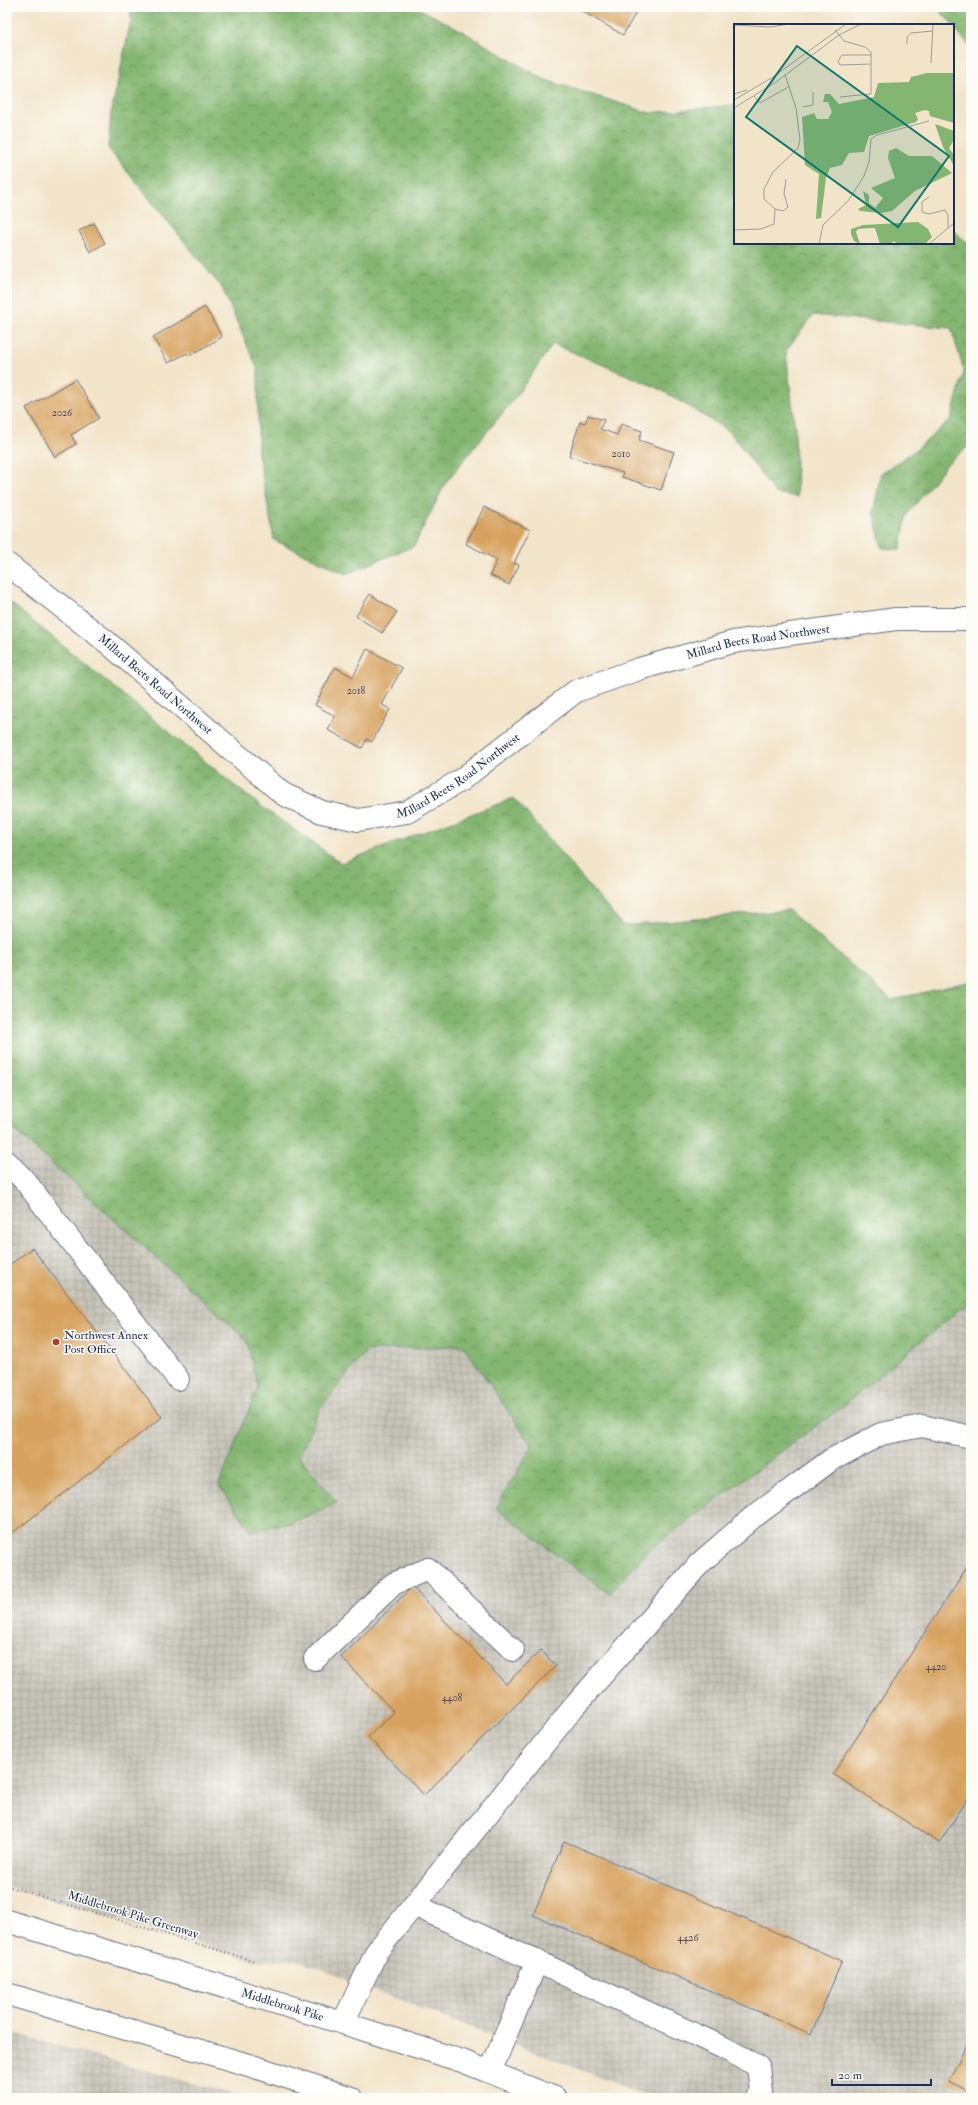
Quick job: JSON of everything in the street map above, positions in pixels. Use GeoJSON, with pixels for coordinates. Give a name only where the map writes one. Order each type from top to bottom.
{"type":"FeatureCollection","features":[{"type":"Feature","properties":{"kind":"street","name":"Millard Beets Road Northwest"},"geometry":{"type":"LineString","coordinates":[[7,564],[108,643],[283,794],[322,812],[358,820],[407,812],[461,780],[576,691],[639,669],[733,642],[896,619],[971,619]]}},
{"type":"Feature","properties":{"kind":"street"},"geometry":{"type":"LineString","coordinates":[[7,1162],[24,1181],[178,1379]]}},
{"type":"Feature","properties":{"kind":"street"},"geometry":{"type":"LineString","coordinates":[[344,2022],[377,1951],[573,1708],[700,1563],[752,1518],[832,1460],[881,1434],[922,1426],[971,1437]]}},
{"type":"Feature","properties":{"kind":"street"},"geometry":{"type":"LineString","coordinates":[[315,1659],[393,1584],[428,1569],[513,1650]]}},
{"type":"Feature","properties":{"kind":"street"},"geometry":{"type":"LineString","coordinates":[[414,1905],[722,2047],[758,2066],[760,2092],[758,2098]]}},
{"type":"Feature","properties":{"kind":"street","name":"Middlebrook Pike"},"geometry":{"type":"LineString","coordinates":[[7,1921],[344,2022],[490,2072],[555,2098]]}},
{"type":"Feature","properties":{"kind":"street"},"geometry":{"type":"LineString","coordinates":[[490,2072],[537,1961]]}},
{"type":"Feature","properties":{"kind":"street"},"geometry":{"type":"LineString","coordinates":[[7,1994],[252,2066],[351,2098]]}},
{"type":"Feature","properties":{"kind":"path","name":"Middlebrook Pike Greenway"},"geometry":{"type":"LineString","coordinates":[[7,1886],[254,1961]]}},
{"type":"Feature","properties":{"kind":"shaded area"},"geometry":{"type":"Polygon","coordinates":[[[7,998],[971,1030],[971,2098],[652,2098],[297,1960],[254,1961],[7,1886],[7,998]]]}},
{"type":"Feature","properties":{"kind":"shaded area"},"geometry":{"type":"Polygon","coordinates":[[[7,2031],[119,2063],[247,2098],[7,2098],[7,2031]]]}},
{"type":"Feature","properties":{"kind":"green space"},"geometry":{"type":"Polygon","coordinates":[[[130,7],[416,7],[457,28],[543,79],[650,113],[734,105],[734,244],[954,244],[954,231],[968,243],[971,249],[971,444],[948,463],[907,515],[900,550],[882,548],[873,512],[881,473],[916,450],[951,419],[964,371],[951,328],[813,315],[786,351],[795,428],[797,497],[775,493],[730,432],[658,388],[553,344],[514,399],[446,482],[414,546],[346,574],[274,540],[258,453],[258,370],[222,288],[108,148],[111,113],[131,20],[130,7]]]}},
{"type":"Feature","properties":{"kind":"green space"},"geometry":{"type":"Polygon","coordinates":[[[936,7],[971,7],[971,49],[954,26],[954,24],[952,24],[936,7]]]}},
{"type":"Feature","properties":{"kind":"green space"},"geometry":{"type":"Polygon","coordinates":[[[7,600],[250,798],[341,863],[514,798],[623,926],[788,910],[892,1000],[971,981],[971,1300],[839,1409],[650,1549],[609,1594],[496,1508],[532,1446],[463,1345],[366,1351],[320,1408],[299,1456],[337,1503],[293,1522],[251,1531],[219,1485],[258,1387],[247,1340],[7,1123],[7,600]]]}},
{"type":"Feature","properties":{"kind":"building"},"geometry":{"type":"Polygon","coordinates":[[[575,7],[639,7],[623,35],[575,7]]]}},
{"type":"Feature","properties":{"kind":"building"},"geometry":{"type":"Polygon","coordinates":[[[94,223],[105,243],[90,252],[79,231],[94,223]]]}},
{"type":"Feature","properties":{"kind":"building"},"geometry":{"type":"Polygon","coordinates":[[[205,307],[222,337],[189,356],[187,353],[168,363],[153,337],[205,307]]]}},
{"type":"Feature","properties":{"kind":"building"},"geometry":{"type":"Polygon","coordinates":[[[75,379],[99,418],[71,435],[76,444],[55,457],[26,408],[75,379]]]}},
{"type":"Feature","properties":{"kind":"building"},"geometry":{"type":"Polygon","coordinates":[[[588,415],[604,420],[600,429],[617,435],[621,424],[642,431],[639,440],[674,452],[661,490],[622,477],[623,473],[569,456],[580,422],[585,423],[588,415]]]}},
{"type":"Feature","properties":{"kind":"building"},"geometry":{"type":"Polygon","coordinates":[[[484,507],[530,530],[514,563],[519,565],[509,585],[490,575],[497,560],[466,544],[484,507]]]}},
{"type":"Feature","properties":{"kind":"building"},"geometry":{"type":"Polygon","coordinates":[[[370,594],[397,612],[382,633],[356,616],[370,594]]]}},
{"type":"Feature","properties":{"kind":"building"},"geometry":{"type":"Polygon","coordinates":[[[367,649],[402,668],[382,705],[390,709],[372,742],[367,739],[362,748],[328,730],[335,716],[315,705],[335,667],[353,677],[367,649]]]}},
{"type":"Feature","properties":{"kind":"building","name":"Northwest Annex Post Office"},"geometry":{"type":"Polygon","coordinates":[[[32,1248],[162,1417],[7,1537],[7,1267],[32,1248]]]}},
{"type":"Feature","properties":{"kind":"building"},"geometry":{"type":"Polygon","coordinates":[[[971,1561],[971,1794],[939,1843],[833,1774],[971,1561]]]}},
{"type":"Feature","properties":{"kind":"building"},"geometry":{"type":"Polygon","coordinates":[[[412,1587],[506,1684],[541,1650],[556,1666],[424,1795],[368,1737],[394,1712],[341,1657],[412,1587]]]}},
{"type":"Feature","properties":{"kind":"building"},"geometry":{"type":"Polygon","coordinates":[[[564,1841],[842,1961],[811,2034],[533,1915],[564,1841]]]}},
{"type":"Feature","properties":{"kind":"building"},"geometry":{"type":"Polygon","coordinates":[[[971,2036],[971,2093],[948,2082],[971,2036]]]}},
{"type":"Feature","properties":{"kind":"place","name":"Northwest Annex Post Office"},"geometry":{"type":"Point","coordinates":[56,1342]}}]}
